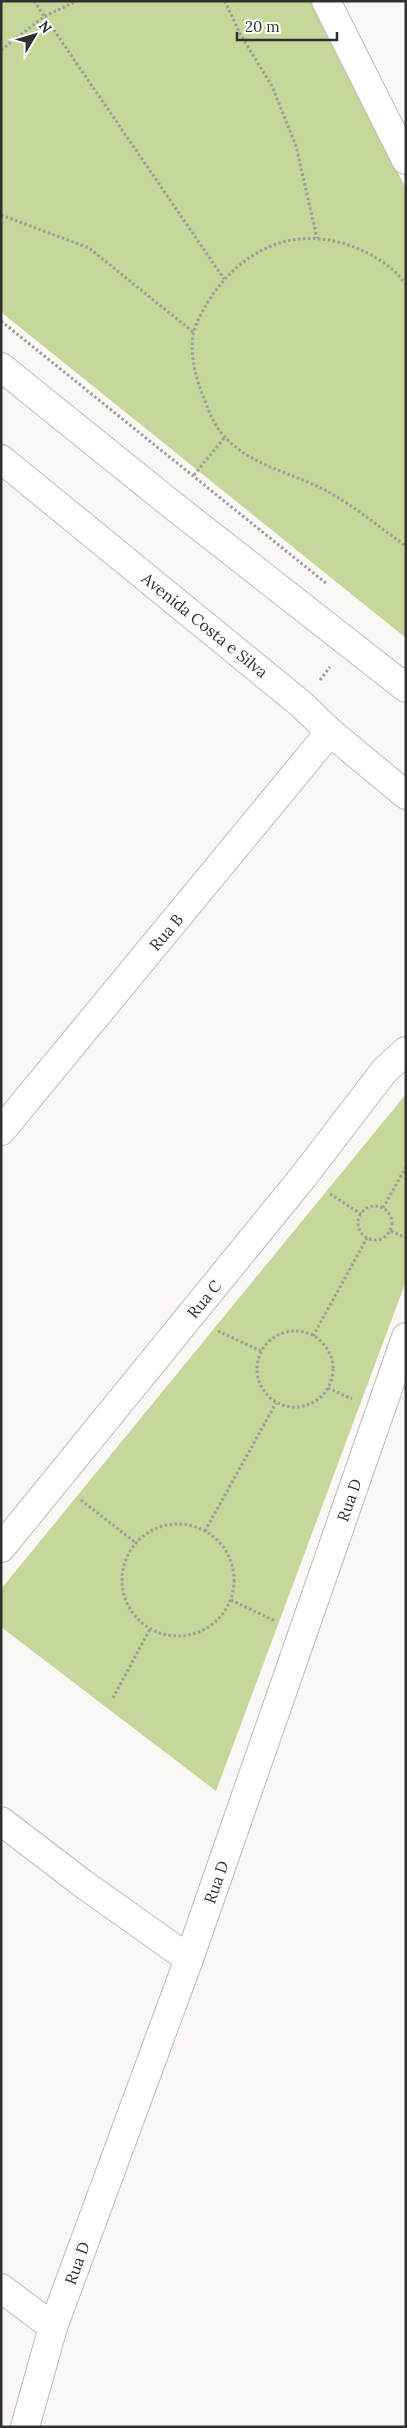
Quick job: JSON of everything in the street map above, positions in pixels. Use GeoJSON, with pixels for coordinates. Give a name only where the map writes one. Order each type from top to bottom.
{"type":"FeatureCollection","features":[{"type":"Feature","properties":{"kind":"street"},"geometry":{"type":"LineString","coordinates":[[326,1],[400,130],[406,160]]}},
{"type":"Feature","properties":{"kind":"street"},"geometry":{"type":"LineString","coordinates":[[1,367],[171,504],[406,688]]}},
{"type":"Feature","properties":{"kind":"street","name":"Avenida Costa e Silva"},"geometry":{"type":"LineString","coordinates":[[1,459],[301,704],[330,732],[406,795]]}},
{"type":"Feature","properties":{"kind":"street","name":"Rua B"},"geometry":{"type":"LineString","coordinates":[[1,1131],[330,732]]}},
{"type":"Feature","properties":{"kind":"street","name":"Rua C"},"geometry":{"type":"LineString","coordinates":[[1,1548],[57,1482],[304,1177],[385,1070],[406,1050]]}},
{"type":"Feature","properties":{"kind":"street","name":"Rua D"},"geometry":{"type":"LineString","coordinates":[[25,2427],[53,2327],[189,1958],[406,1337]]}},
{"type":"Feature","properties":{"kind":"street"},"geometry":{"type":"LineString","coordinates":[[1,1821],[82,1883],[189,1958]]}},
{"type":"Feature","properties":{"kind":"street"},"geometry":{"type":"LineString","coordinates":[[1,2288],[53,2327]]}},
{"type":"Feature","properties":{"kind":"path"},"geometry":{"type":"LineString","coordinates":[[34,1],[224,279]]}},
{"type":"Feature","properties":{"kind":"path"},"geometry":{"type":"LineString","coordinates":[[1,50],[45,16],[77,1]]}},
{"type":"Feature","properties":{"kind":"path"},"geometry":{"type":"LineString","coordinates":[[225,1],[240,34],[272,86],[296,146],[317,238]]}},
{"type":"Feature","properties":{"kind":"path"},"geometry":{"type":"LineString","coordinates":[[1,215],[89,248],[193,332]]}},
{"type":"Feature","properties":{"kind":"path"},"geometry":{"type":"LineString","coordinates":[[406,285],[404,280],[375,257],[342,241],[317,238],[285,240],[250,256],[224,279],[208,301],[193,332],[192,352],[196,378],[213,420],[225,437],[245,454],[326,490],[406,546]]}},
{"type":"Feature","properties":{"kind":"path"},"geometry":{"type":"LineString","coordinates":[[1,321],[330,586]]}},
{"type":"Feature","properties":{"kind":"path"},"geometry":{"type":"LineString","coordinates":[[171,504],[225,437]]}},
{"type":"Feature","properties":{"kind":"path"},"geometry":{"type":"LineString","coordinates":[[301,704],[350,643]]}},
{"type":"Feature","properties":{"kind":"path"},"geometry":{"type":"LineString","coordinates":[[383,1208],[406,1167]]}},
{"type":"Feature","properties":{"kind":"path"},"geometry":{"type":"LineString","coordinates":[[304,1177],[360,1214]]}},
{"type":"Feature","properties":{"kind":"path"},"geometry":{"type":"LineString","coordinates":[[373,1206],[383,1208],[391,1216],[391,1231],[387,1236],[377,1240],[367,1238],[360,1230],[358,1220],[360,1214],[373,1206]]}},
{"type":"Feature","properties":{"kind":"path"},"geometry":{"type":"LineString","coordinates":[[391,1231],[406,1238]]}},
{"type":"Feature","properties":{"kind":"path"},"geometry":{"type":"LineString","coordinates":[[313,1336],[367,1238]]}},
{"type":"Feature","properties":{"kind":"path"},"geometry":{"type":"LineString","coordinates":[[188,1318],[261,1351]]}},
{"type":"Feature","properties":{"kind":"path"},"geometry":{"type":"LineString","coordinates":[[299,1332],[313,1336],[324,1345],[331,1359],[332,1374],[328,1388],[319,1399],[306,1406],[290,1408],[276,1403],[264,1393],[258,1380],[256,1365],[261,1351],[270,1340],[284,1333],[299,1332]]}},
{"type":"Feature","properties":{"kind":"path"},"geometry":{"type":"LineString","coordinates":[[205,1531],[276,1403]]}},
{"type":"Feature","properties":{"kind":"path"},"geometry":{"type":"LineString","coordinates":[[57,1482],[136,1543]]}},
{"type":"Feature","properties":{"kind":"path"},"geometry":{"type":"LineString","coordinates":[[184,1524],[205,1531],[222,1545],[232,1565],[234,1587],[227,1608],[213,1624],[193,1634],[171,1636],[150,1630],[134,1615],[124,1595],[122,1574],[128,1553],[136,1543],[142,1536],[162,1526],[184,1524]]}},
{"type":"Feature","properties":{"kind":"path"},"geometry":{"type":"LineString","coordinates":[[231,1600],[303,1634]]}},
{"type":"Feature","properties":{"kind":"path"},"geometry":{"type":"LineString","coordinates":[[113,1698],[150,1630]]}},
{"type":"Feature","properties":{"kind":"green space"},"geometry":{"type":"Polygon","coordinates":[[[1,1],[314,1],[406,189],[406,638],[1,312],[1,1]]]}},
{"type":"Feature","properties":{"kind":"green space"},"geometry":{"type":"Polygon","coordinates":[[[406,1094],[406,1281],[216,1791],[1,1627],[1,1589],[406,1094]]]}}]}
